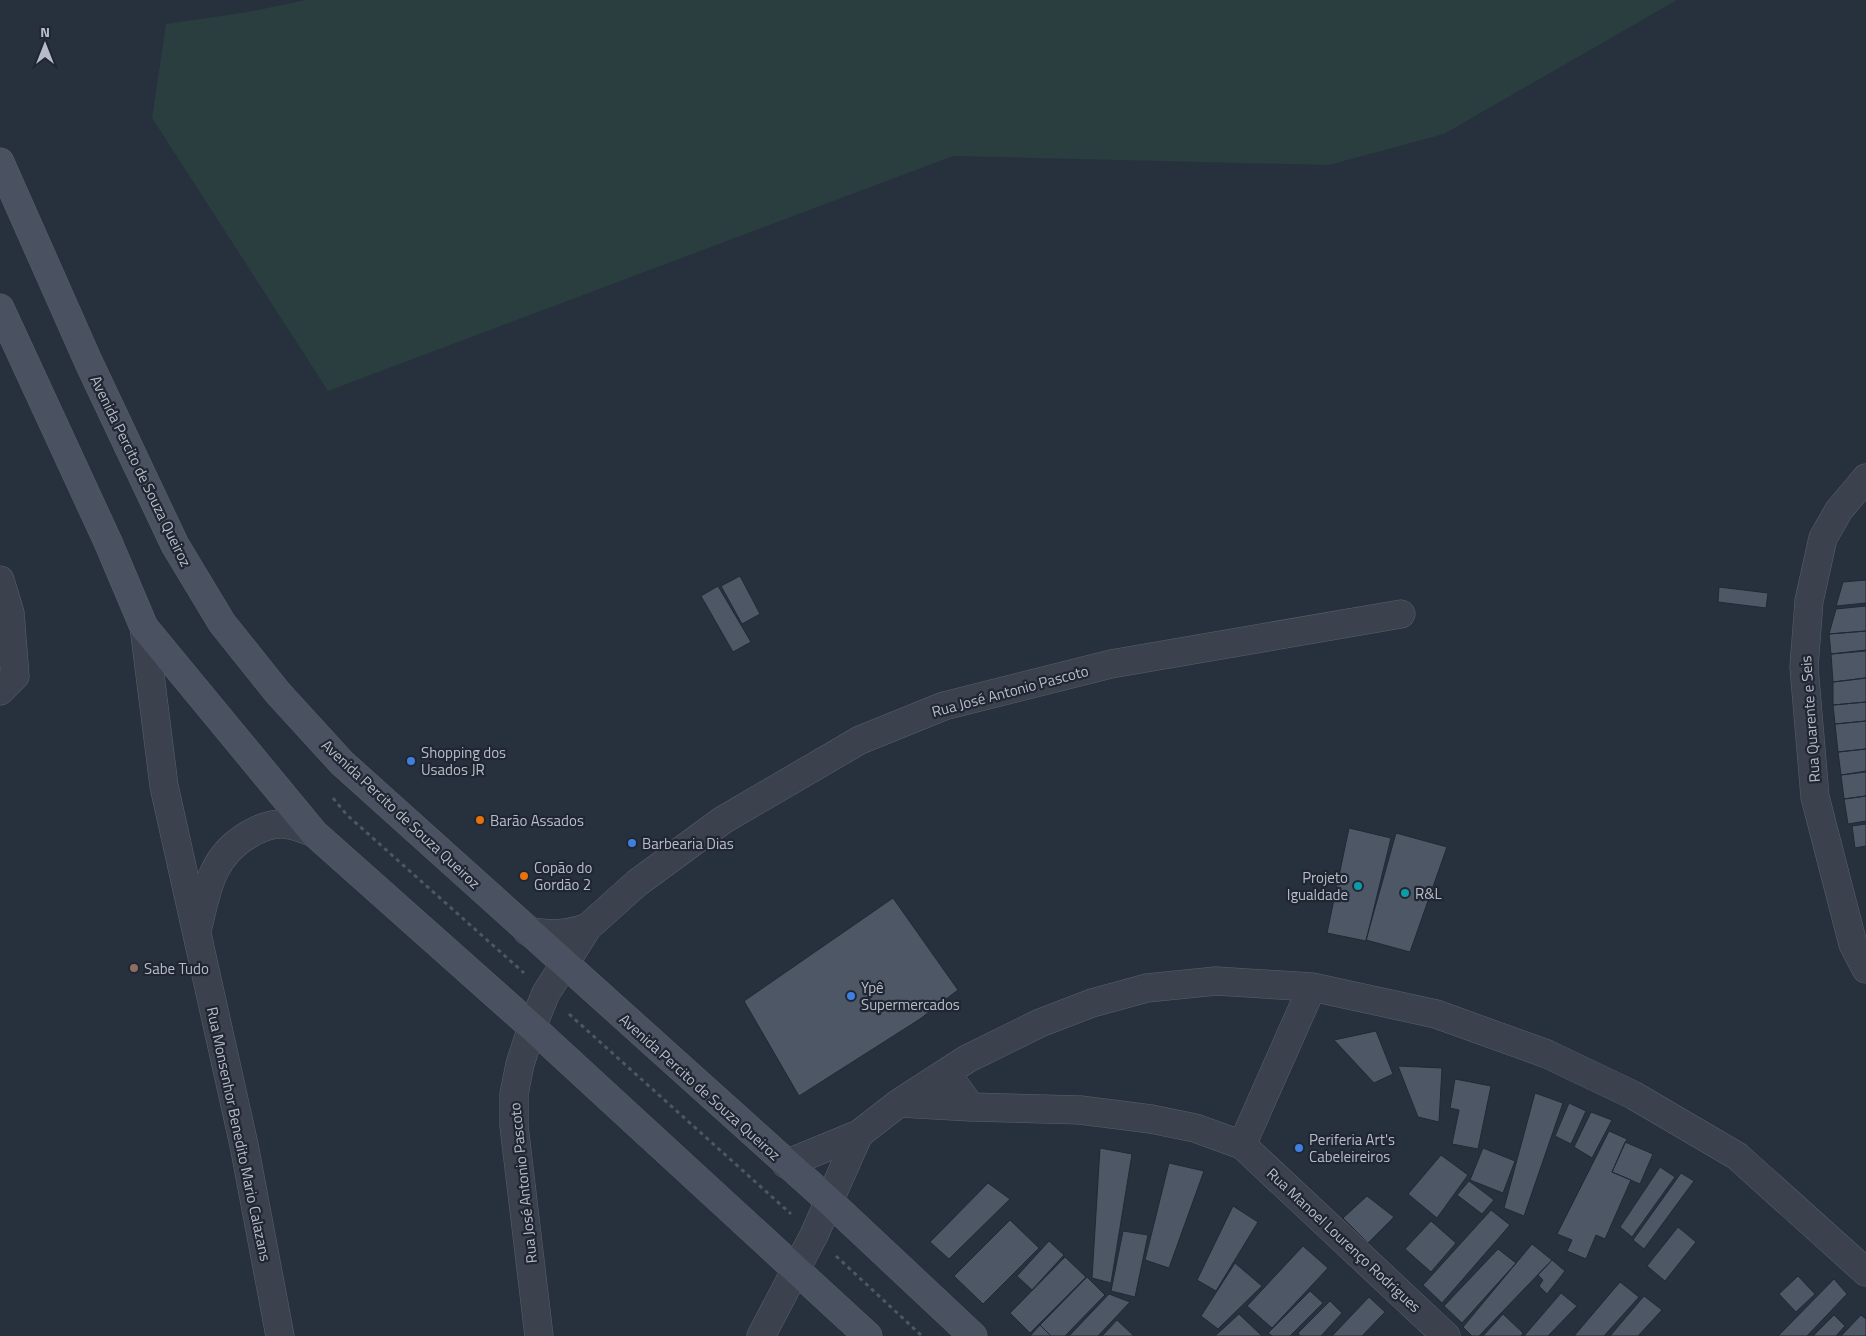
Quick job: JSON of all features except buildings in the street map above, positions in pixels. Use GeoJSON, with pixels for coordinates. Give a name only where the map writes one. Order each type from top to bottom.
{"type":"FeatureCollection","features":[{"type":"Feature","properties":{"kind":"main road","name":"Avenida Percito de Souza Queiroz"},"geometry":{"type":"LineString","coordinates":[[0,162],[89,363],[175,545],[222,623],[278,693],[342,763],[563,964],[829,1201],[973,1336]]}},
{"type":"Feature","properties":{"kind":"main road"},"geometry":{"type":"LineString","coordinates":[[0,308],[108,542],[144,627],[314,833],[532,1027],[868,1336]]}},
{"type":"Feature","properties":{"kind":"street","name":"Rua Quarente e Seis"},"geometry":{"type":"LineString","coordinates":[[1866,478],[1839,510],[1823,538],[1809,601],[1804,667],[1815,797],[1854,944],[1866,969]]}},
{"type":"Feature","properties":{"kind":"street"},"geometry":{"type":"LineString","coordinates":[[0,580],[10,613],[7,683]]}},
{"type":"Feature","properties":{"kind":"street","name":"Rua José Antonio Pascoto"},"geometry":{"type":"LineString","coordinates":[[539,1336],[514,1126],[514,1094],[520,1064],[546,993],[563,964],[588,927],[637,882],[723,820],[860,740],[944,706],[1111,664],[1401,614]]}},
{"type":"Feature","properties":{"kind":"street","name":"Rua Monsenhor Benedito Mario Calazans"},"geometry":{"type":"LineString","coordinates":[[144,627],[164,786],[244,1145],[280,1336]]}},
{"type":"Feature","properties":{"kind":"street","name":"Rua Monsenhor Benedito Mario Calazans"},"geometry":{"type":"LineString","coordinates":[[197,933],[210,880],[220,858],[230,846],[258,829],[272,825],[294,826],[314,833]]}},
{"type":"Feature","properties":{"kind":"street","name":"Rua José Antonio Pascoto"},"geometry":{"type":"LineString","coordinates":[[527,931],[545,934],[570,934],[588,927]]}},
{"type":"Feature","properties":{"kind":"street"},"geometry":{"type":"LineString","coordinates":[[786,1164],[859,1134],[899,1103],[967,1059],[1040,1023],[1092,1003],[1147,988],[1216,981],[1312,987],[1436,1014],[1547,1054],[1633,1095],[1737,1156],[1866,1272]]}},
{"type":"Feature","properties":{"kind":"street"},"geometry":{"type":"LineString","coordinates":[[1242,1145],[1312,987]]}},
{"type":"Feature","properties":{"kind":"street"},"geometry":{"type":"LineString","coordinates":[[946,1073],[971,1107]]}},
{"type":"Feature","properties":{"kind":"street","name":"Rua Manoel Lourenço Rodrigues"},"geometry":{"type":"LineString","coordinates":[[899,1103],[1080,1110],[1151,1119],[1195,1128],[1242,1145],[1446,1336]]}},
{"type":"Feature","properties":{"kind":"street"},"geometry":{"type":"LineString","coordinates":[[761,1336],[796,1270],[859,1134]]}},
{"type":"Feature","properties":{"kind":"shaded area"},"geometry":{"type":"Polygon","coordinates":[[[306,0],[1677,0],[1444,134],[1329,165],[953,156],[328,391],[152,118],[166,24],[248,12],[306,0]]]}},
{"type":"Feature","properties":{"kind":"place","name":"Shopping dos Usados JR"},"geometry":{"type":"Point","coordinates":[411,761]}},
{"type":"Feature","properties":{"kind":"place","name":"Barão Assados"},"geometry":{"type":"Point","coordinates":[480,820]}},
{"type":"Feature","properties":{"kind":"place","name":"Barbearia Dias"},"geometry":{"type":"Point","coordinates":[632,843]}},
{"type":"Feature","properties":{"kind":"place","name":"Copão do Gordão 2"},"geometry":{"type":"Point","coordinates":[524,876]}},
{"type":"Feature","properties":{"kind":"place","name":"Projeto Igualdade"},"geometry":{"type":"Point","coordinates":[1358,886]}},
{"type":"Feature","properties":{"kind":"place","name":"R&L"},"geometry":{"type":"Point","coordinates":[1405,893]}},
{"type":"Feature","properties":{"kind":"place","name":"Sabe Tudo"},"geometry":{"type":"Point","coordinates":[134,968]}},
{"type":"Feature","properties":{"kind":"place","name":"Ypê Supermercados"},"geometry":{"type":"Point","coordinates":[851,996]}},
{"type":"Feature","properties":{"kind":"place","name":"Periferia Art's Cabeleireiros"},"geometry":{"type":"Point","coordinates":[1299,1148]}}]}
